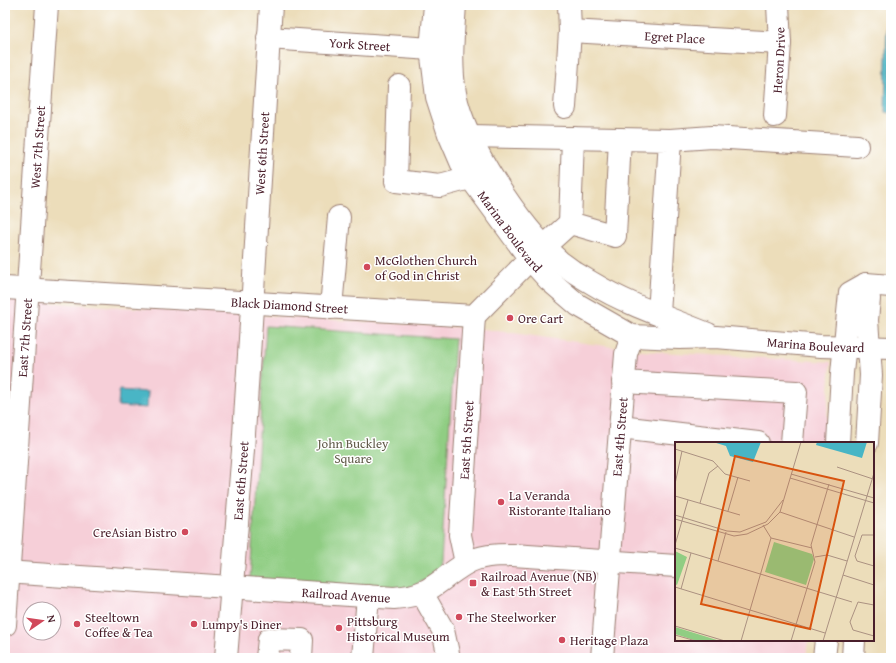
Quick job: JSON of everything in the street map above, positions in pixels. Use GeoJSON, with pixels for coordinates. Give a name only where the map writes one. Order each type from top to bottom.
{"type":"FeatureCollection","features":[{"type":"Feature","properties":{"kind":"street","name":"West 7th Street"},"geometry":{"type":"LineString","coordinates":[[28,289],[47,5]]}},
{"type":"Feature","properties":{"kind":"street","name":"West 6th Street"},"geometry":{"type":"LineString","coordinates":[[252,302],[271,5]]}},
{"type":"Feature","properties":{"kind":"street","name":"Marina Boulevard"},"geometry":{"type":"LineString","coordinates":[[435,5],[441,49],[470,136],[480,159],[518,213],[537,252],[548,280],[578,305],[632,336],[679,338],[716,337],[845,347],[891,348]]}},
{"type":"Feature","properties":{"kind":"street","name":"Marina Boulevard"},"geometry":{"type":"LineString","coordinates":[[455,5],[441,49],[437,97],[449,134],[464,169],[470,178],[537,252],[560,262],[592,283],[635,305],[716,337]]}},
{"type":"Feature","properties":{"kind":"street"},"geometry":{"type":"LineString","coordinates":[[565,107],[570,31],[569,5]]}},
{"type":"Feature","properties":{"kind":"street","name":"Heron Drive"},"geometry":{"type":"LineString","coordinates":[[775,116],[780,43],[778,5]]}},
{"type":"Feature","properties":{"kind":"street","name":"Egret Place"},"geometry":{"type":"LineString","coordinates":[[570,31],[634,33],[780,43]]}},
{"type":"Feature","properties":{"kind":"street","name":"York Street"},"geometry":{"type":"LineString","coordinates":[[268,38],[441,49]]}},
{"type":"Feature","properties":{"kind":"street"},"geometry":{"type":"LineString","coordinates":[[399,86],[396,181],[440,186],[470,178]]}},
{"type":"Feature","properties":{"kind":"street"},"geometry":{"type":"LineString","coordinates":[[470,136],[670,140],[712,137],[857,146]]}},
{"type":"Feature","properties":{"kind":"street"},"geometry":{"type":"LineString","coordinates":[[474,316],[537,252],[570,223],[573,138]]}},
{"type":"Feature","properties":{"kind":"street"},"geometry":{"type":"LineString","coordinates":[[570,223],[615,236],[620,139]]}},
{"type":"Feature","properties":{"kind":"street"},"geometry":{"type":"LineString","coordinates":[[660,314],[670,140]]}},
{"type":"Feature","properties":{"kind":"street"},"geometry":{"type":"LineString","coordinates":[[331,308],[339,217]]}},
{"type":"Feature","properties":{"kind":"street"},"geometry":{"type":"LineString","coordinates":[[866,284],[869,299],[867,320],[871,375],[867,442]]}},
{"type":"Feature","properties":{"kind":"street"},"geometry":{"type":"LineString","coordinates":[[838,442],[850,293],[866,284],[891,286]]}},
{"type":"Feature","properties":{"kind":"street","name":"Black Diamond Street"},"geometry":{"type":"LineString","coordinates":[[5,288],[474,316]]}},
{"type":"Feature","properties":{"kind":"street","name":"East 7th Street"},"geometry":{"type":"LineString","coordinates":[[5,625],[7,572],[28,289]]}},
{"type":"Feature","properties":{"kind":"street","name":"East 6th Street"},"geometry":{"type":"LineString","coordinates":[[226,658],[252,302]]}},
{"type":"Feature","properties":{"kind":"street","name":"East 5th Street"},"geometry":{"type":"LineString","coordinates":[[466,563],[460,535],[474,316]]}},
{"type":"Feature","properties":{"kind":"street","name":"East 4th Street"},"geometry":{"type":"LineString","coordinates":[[602,658],[611,562],[623,382],[626,354],[632,336]]}},
{"type":"Feature","properties":{"kind":"street"},"geometry":{"type":"LineString","coordinates":[[623,382],[796,392],[792,442]]}},
{"type":"Feature","properties":{"kind":"street"},"geometry":{"type":"LineString","coordinates":[[620,427],[749,442]]}},
{"type":"Feature","properties":{"kind":"street","name":"Railroad Avenue"},"geometry":{"type":"LineString","coordinates":[[7,572],[394,598],[422,594],[466,563],[488,556],[513,555],[675,566]]}},
{"type":"Feature","properties":{"kind":"street"},"geometry":{"type":"LineString","coordinates":[[422,594],[443,630],[449,658]]}},
{"type":"Feature","properties":{"kind":"street"},"geometry":{"type":"LineString","coordinates":[[363,658],[368,596]]}},
{"type":"Feature","properties":{"kind":"street"},"geometry":{"type":"LineString","coordinates":[[267,658],[269,639],[302,640],[301,658]]}},
{"type":"Feature","properties":{"kind":"street"},"geometry":{"type":"LineString","coordinates":[[824,658],[826,641]]}},
{"type":"Feature","properties":{"kind":"street"},"geometry":{"type":"LineString","coordinates":[[853,658],[854,641]]}},
{"type":"Feature","properties":{"kind":"shaded area"},"geometry":{"type":"Polygon","coordinates":[[[5,300],[484,329],[641,351],[831,362],[825,442],[675,442],[675,641],[808,641],[806,658],[5,658],[5,300]]]}},
{"type":"Feature","properties":{"kind":"green space","name":"John Buckley Square"},"geometry":{"type":"Polygon","coordinates":[[[266,326],[455,339],[441,562],[435,575],[407,589],[250,579],[266,326]]]}},
{"type":"Feature","properties":{"kind":"water"},"geometry":{"type":"Polygon","coordinates":[[[887,5],[891,5],[891,113],[885,112],[887,5]]]}},
{"type":"Feature","properties":{"kind":"water"},"geometry":{"type":"Polygon","coordinates":[[[119,390],[148,392],[147,408],[118,406],[119,390]]]}},
{"type":"Feature","properties":{"kind":"place","name":"McGlothen Church of God in Christ"},"geometry":{"type":"Point","coordinates":[367,267]}},
{"type":"Feature","properties":{"kind":"place","name":"Ore Cart"},"geometry":{"type":"Point","coordinates":[510,318]}},
{"type":"Feature","properties":{"kind":"place","name":"La Veranda Ristorante Italiano"},"geometry":{"type":"Point","coordinates":[501,502]}},
{"type":"Feature","properties":{"kind":"place","name":"CreAsian Bistro"},"geometry":{"type":"Point","coordinates":[185,532]}},
{"type":"Feature","properties":{"kind":"place","name":"Railroad Avenue (NB) & East 5th Street"},"geometry":{"type":"Point","coordinates":[473,583]}},
{"type":"Feature","properties":{"kind":"place","name":"The Steelworker"},"geometry":{"type":"Point","coordinates":[459,617]}},
{"type":"Feature","properties":{"kind":"place","name":"Steeltown Coffee & Tea"},"geometry":{"type":"Point","coordinates":[77,624]}},
{"type":"Feature","properties":{"kind":"place","name":"Lumpy's Diner"},"geometry":{"type":"Point","coordinates":[194,624]}},
{"type":"Feature","properties":{"kind":"place","name":"Pittsburg Historical Museum"},"geometry":{"type":"Point","coordinates":[339,628]}},
{"type":"Feature","properties":{"kind":"place","name":"Heritage Plaza"},"geometry":{"type":"Point","coordinates":[562,640]}}]}
